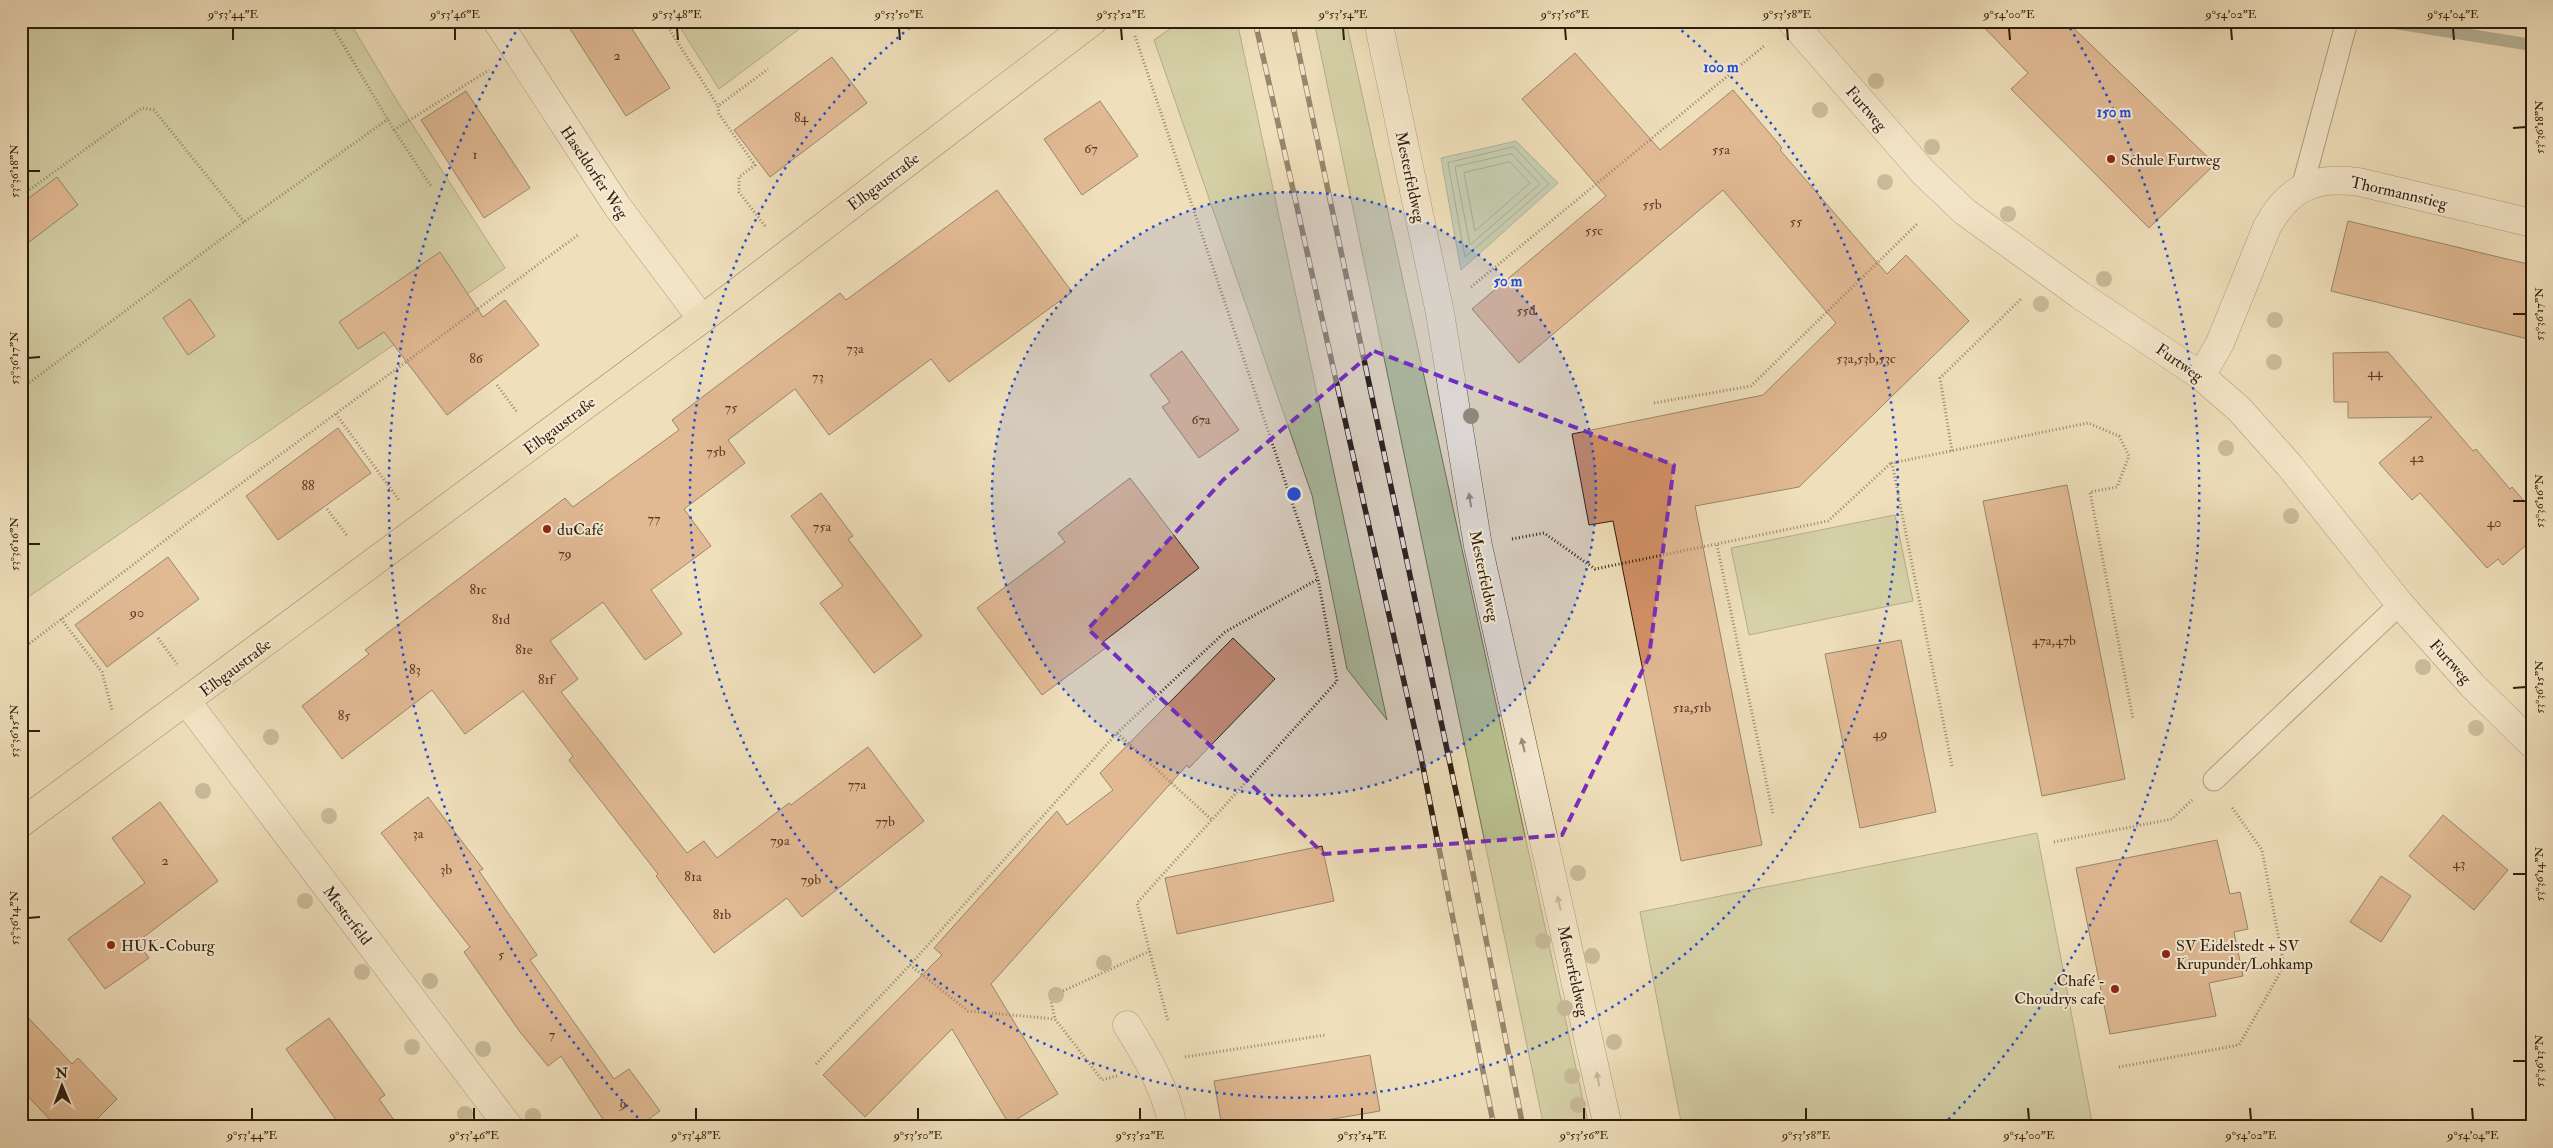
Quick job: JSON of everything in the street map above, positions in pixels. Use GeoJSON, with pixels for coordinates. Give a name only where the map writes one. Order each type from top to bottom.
{"type":"FeatureCollection","features":[{"type":"Feature","properties":{"kind":"main road","name":"Elbgaustraße"},"geometry":{"type":"LineString","coordinates":[[21,823],[187,702],[702,318],[1093,21]]}},
{"type":"Feature","properties":{"kind":"street","name":"Haseldorfer Weg"},"geometry":{"type":"LineString","coordinates":[[497,21],[617,206],[702,318]]}},
{"type":"Feature","properties":{"kind":"street","name":"Mesterfeldweg"},"geometry":{"type":"LineString","coordinates":[[1378,21],[1440,313],[1478,546],[1608,1127]]}},
{"type":"Feature","properties":{"kind":"street","name":"Furtweg"},"geometry":{"type":"LineString","coordinates":[[1791,21],[1924,173],[1966,212],[2073,290],[2201,376],[2239,409],[2289,465],[2400,604],[2472,685],[2532,744]]}},
{"type":"Feature","properties":{"kind":"street","name":"Thormannstieg"},"geometry":{"type":"LineString","coordinates":[[2201,376],[2220,343],[2276,211],[2288,197],[2302,188],[2316,182],[2339,179],[2359,182],[2532,223]]}},
{"type":"Feature","properties":{"kind":"street","name":"Mesterfeld"},"geometry":{"type":"LineString","coordinates":[[187,702],[509,1127]]}},
{"type":"Feature","properties":{"kind":"street"},"geometry":{"type":"LineString","coordinates":[[1127,1025],[1152,1065],[1170,1112],[1173,1127]]}},
{"type":"Feature","properties":{"kind":"lane"},"geometry":{"type":"LineString","coordinates":[[2302,188],[2347,21]]}},
{"type":"Feature","properties":{"kind":"lane"},"geometry":{"type":"LineString","coordinates":[[2214,780],[2400,604]]}},
{"type":"Feature","properties":{"kind":"path"},"geometry":{"type":"LineString","coordinates":[[339,21],[330,23],[394,130],[431,186]]}},
{"type":"Feature","properties":{"kind":"path"},"geometry":{"type":"LineString","coordinates":[[664,21],[718,106],[719,114],[754,165],[739,177],[740,192],[768,229]]}},
{"type":"Feature","properties":{"kind":"path"},"geometry":{"type":"LineString","coordinates":[[1135,36],[1318,578],[1337,681],[1137,903],[1170,1030]]}},
{"type":"Feature","properties":{"kind":"path"},"geometry":{"type":"LineString","coordinates":[[1440,313],[1764,46]]}},
{"type":"Feature","properties":{"kind":"path"},"geometry":{"type":"LineString","coordinates":[[394,130],[491,69]]}},
{"type":"Feature","properties":{"kind":"path"},"geometry":{"type":"LineString","coordinates":[[718,106],[768,69]]}},
{"type":"Feature","properties":{"kind":"path"},"geometry":{"type":"LineString","coordinates":[[21,196],[142,108],[154,110],[244,222]]}},
{"type":"Feature","properties":{"kind":"path"},"geometry":{"type":"LineString","coordinates":[[21,389],[244,222],[388,119]]}},
{"type":"Feature","properties":{"kind":"path"},"geometry":{"type":"LineString","coordinates":[[1654,403],[1751,386],[1917,224]]}},
{"type":"Feature","properties":{"kind":"path"},"geometry":{"type":"LineString","coordinates":[[21,650],[578,235]]}},
{"type":"Feature","properties":{"kind":"path"},"geometry":{"type":"LineString","coordinates":[[1952,451],[1940,378],[2022,298]]}},
{"type":"Feature","properties":{"kind":"path"},"geometry":{"type":"LineString","coordinates":[[497,385],[519,414]]}},
{"type":"Feature","properties":{"kind":"path"},"geometry":{"type":"LineString","coordinates":[[336,414],[401,502]]}},
{"type":"Feature","properties":{"kind":"path"},"geometry":{"type":"LineString","coordinates":[[1478,546],[1544,533],[1595,569],[1717,545],[1828,521],[1892,463],[2088,423],[2119,436],[2129,456],[2117,487],[2090,492],[2133,719]]}},
{"type":"Feature","properties":{"kind":"path"},"geometry":{"type":"LineString","coordinates":[[1892,463],[1952,766]]}},
{"type":"Feature","properties":{"kind":"path"},"geometry":{"type":"LineString","coordinates":[[327,509],[350,540]]}},
{"type":"Feature","properties":{"kind":"path"},"geometry":{"type":"LineString","coordinates":[[1717,545],[1773,814]]}},
{"type":"Feature","properties":{"kind":"path"},"geometry":{"type":"LineString","coordinates":[[816,1064],[910,965],[1116,733],[1225,632],[1318,578]]}},
{"type":"Feature","properties":{"kind":"path"},"geometry":{"type":"LineString","coordinates":[[62,619],[102,672],[114,718]]}},
{"type":"Feature","properties":{"kind":"path"},"geometry":{"type":"LineString","coordinates":[[158,638],[180,668]]}},
{"type":"Feature","properties":{"kind":"path"},"geometry":{"type":"LineString","coordinates":[[1116,733],[1212,820]]}},
{"type":"Feature","properties":{"kind":"path"},"geometry":{"type":"LineString","coordinates":[[2054,842],[2172,819],[2214,780],[2262,850],[2284,966],[2239,1045],[2119,1067]]}},
{"type":"Feature","properties":{"kind":"path"},"geometry":{"type":"LineString","coordinates":[[910,965],[968,1011],[1055,1019]]}},
{"type":"Feature","properties":{"kind":"path"},"geometry":{"type":"LineString","coordinates":[[1152,1065],[1178,1058],[1325,1035]]}},
{"type":"Feature","properties":{"kind":"highlighted area"},"geometry":{"type":"Polygon","coordinates":[[[1374,351],[1674,465],[1649,657],[1562,835],[1324,854],[1088,629],[1223,480],[1374,351]]]}},
{"type":"Feature","properties":{"kind":"green space"},"geometry":{"type":"Polygon","coordinates":[[[21,21],[349,21],[399,104],[505,268],[21,602],[21,21]]]}},
{"type":"Feature","properties":{"kind":"green space"},"geometry":{"type":"Polygon","coordinates":[[[676,21],[810,21],[719,89],[676,21]]]}},
{"type":"Feature","properties":{"kind":"green space"},"geometry":{"type":"Polygon","coordinates":[[[1181,21],[1237,21],[1387,720],[1347,669],[1312,495],[1154,40],[1181,21]]]}},
{"type":"Feature","properties":{"kind":"green space"},"geometry":{"type":"Polygon","coordinates":[[[1314,21],[1346,21],[1589,1127],[1544,1127],[1314,21]]]}},
{"type":"Feature","properties":{"kind":"green space"},"geometry":{"type":"Polygon","coordinates":[[[1895,515],[1913,601],[1749,635],[1731,548],[1895,515]]]}},
{"type":"Feature","properties":{"kind":"green space"},"geometry":{"type":"Polygon","coordinates":[[[2037,833],[2093,1127],[1682,1127],[1640,912],[2037,833]]]}},
{"type":"Feature","properties":{"kind":"water"},"geometry":{"type":"Polygon","coordinates":[[[1516,141],[1558,183],[1461,270],[1441,158],[1516,141]]]}},
{"type":"Feature","properties":{"kind":"building"},"geometry":{"type":"Polygon","coordinates":[[[565,21],[627,21],[670,88],[626,116],[565,21]]]}},
{"type":"Feature","properties":{"kind":"building"},"geometry":{"type":"Polygon","coordinates":[[[1978,21],[2066,21],[2215,164],[2149,228],[2011,89],[2028,73],[1978,21]]]}},
{"type":"Feature","properties":{"kind":"building"},"geometry":{"type":"Polygon","coordinates":[[[1575,53],[1660,150],[1733,90],[1782,148],[1780,150],[1887,274],[1906,255],[1969,321],[1799,487],[1695,506],[1762,845],[1681,861],[1613,521],[1589,525],[1572,434],[1763,395],[1836,323],[1723,190],[1519,363],[1472,309],[1606,196],[1522,99],[1575,53]]]}},
{"type":"Feature","properties":{"kind":"building"},"geometry":{"type":"Polygon","coordinates":[[[832,57],[867,103],[770,177],[734,130],[832,57]]]}},
{"type":"Feature","properties":{"kind":"building"},"geometry":{"type":"Polygon","coordinates":[[[466,91],[530,188],[484,218],[421,120],[466,91]]]}},
{"type":"Feature","properties":{"kind":"building"},"geometry":{"type":"Polygon","coordinates":[[[1100,101],[1138,156],[1082,195],[1044,139],[1100,101]]]}},
{"type":"Feature","properties":{"kind":"building"},"geometry":{"type":"Polygon","coordinates":[[[57,177],[78,205],[21,248],[21,204],[57,177]]]}},
{"type":"Feature","properties":{"kind":"building"},"geometry":{"type":"Polygon","coordinates":[[[997,190],[1072,292],[949,382],[931,359],[829,435],[795,389],[728,440],[745,463],[684,509],[711,546],[651,590],[682,634],[645,660],[603,602],[550,641],[578,679],[561,692],[687,853],[704,841],[717,858],[789,803],[791,805],[868,747],[924,821],[802,917],[787,898],[714,953],[656,876],[658,874],[569,760],[573,756],[523,691],[465,734],[432,690],[342,759],[302,706],[369,654],[365,650],[565,498],[573,507],[679,430],[672,420],[840,293],[846,300],[997,190]]]}},
{"type":"Feature","properties":{"kind":"building"},"geometry":{"type":"Polygon","coordinates":[[[2348,221],[2532,265],[2532,340],[2331,291],[2348,221]]]}},
{"type":"Feature","properties":{"kind":"building"},"geometry":{"type":"Polygon","coordinates":[[[440,252],[483,317],[505,300],[539,345],[447,415],[384,332],[358,349],[339,322],[440,252]]]}},
{"type":"Feature","properties":{"kind":"building"},"geometry":{"type":"Polygon","coordinates":[[[190,299],[215,336],[188,355],[163,318],[190,299]]]}},
{"type":"Feature","properties":{"kind":"building"},"geometry":{"type":"Polygon","coordinates":[[[1182,351],[1239,430],[1199,458],[1162,407],[1170,402],[1150,375],[1182,351]]]}},
{"type":"Feature","properties":{"kind":"building"},"geometry":{"type":"Polygon","coordinates":[[[2388,352],[2473,451],[2476,449],[2510,489],[2512,487],[2532,510],[2532,540],[2503,565],[2498,559],[2487,568],[2420,493],[2412,500],[2379,463],[2432,417],[2348,418],[2348,402],[2334,402],[2333,353],[2388,352]]]}},
{"type":"Feature","properties":{"kind":"building"},"geometry":{"type":"Polygon","coordinates":[[[338,428],[371,473],[278,540],[246,496],[338,428]]]}},
{"type":"Feature","properties":{"kind":"building"},"geometry":{"type":"Polygon","coordinates":[[[1130,478],[1199,568],[1103,642],[1107,647],[1042,695],[977,608],[1065,542],[1058,533],[1130,478]]]}},
{"type":"Feature","properties":{"kind":"building"},"geometry":{"type":"Polygon","coordinates":[[[2067,485],[2125,779],[2042,796],[1983,501],[2067,485]]]}},
{"type":"Feature","properties":{"kind":"building"},"geometry":{"type":"Polygon","coordinates":[[[821,493],[853,536],[848,539],[922,636],[874,673],[820,603],[843,586],[791,516],[821,493]]]}},
{"type":"Feature","properties":{"kind":"building"},"geometry":{"type":"Polygon","coordinates":[[[168,557],[199,599],[107,667],[75,625],[168,557]]]}},
{"type":"Feature","properties":{"kind":"building"},"geometry":{"type":"Polygon","coordinates":[[[1233,638],[1275,679],[1189,768],[1187,765],[991,984],[1058,1094],[1009,1124],[952,1029],[865,1117],[823,1075],[942,955],[934,948],[1057,811],[1067,825],[1113,790],[1100,773],[1233,638]]]}},
{"type":"Feature","properties":{"kind":"building"},"geometry":{"type":"Polygon","coordinates":[[[1901,640],[1936,812],[1860,828],[1825,654],[1901,640]]]}},
{"type":"Feature","properties":{"kind":"building"},"geometry":{"type":"Polygon","coordinates":[[[428,797],[483,869],[479,871],[537,955],[530,960],[614,1079],[629,1069],[660,1111],[638,1127],[608,1127],[561,1056],[548,1066],[520,1032],[464,952],[470,947],[381,833],[428,797]]]}},
{"type":"Feature","properties":{"kind":"building"},"geometry":{"type":"Polygon","coordinates":[[[160,802],[218,881],[137,942],[149,958],[105,989],[68,939],[145,883],[112,838],[160,802]]]}},
{"type":"Feature","properties":{"kind":"building"},"geometry":{"type":"Polygon","coordinates":[[[2443,815],[2508,870],[2474,910],[2409,856],[2443,815]]]}},
{"type":"Feature","properties":{"kind":"building","name":"SV Eidelstedt + SV Krupunder/Lohkamp"},"geometry":{"type":"Polygon","coordinates":[[[2217,840],[2230,894],[2240,892],[2248,929],[2234,932],[2243,976],[2209,983],[2216,1016],[2110,1034],[2076,868],[2217,840]]]}},
{"type":"Feature","properties":{"kind":"building"},"geometry":{"type":"Polygon","coordinates":[[[1322,846],[1334,901],[1177,934],[1165,878],[1322,846]]]}},
{"type":"Feature","properties":{"kind":"building"},"geometry":{"type":"Polygon","coordinates":[[[2381,876],[2411,896],[2381,942],[2350,922],[2381,876]]]}},
{"type":"Feature","properties":{"kind":"building"},"geometry":{"type":"Polygon","coordinates":[[[21,1010],[72,1064],[78,1058],[117,1099],[89,1127],[57,1127],[21,1089],[21,1010]]]}},
{"type":"Feature","properties":{"kind":"building"},"geometry":{"type":"Polygon","coordinates":[[[329,1018],[385,1095],[379,1099],[399,1127],[341,1127],[286,1049],[329,1018]]]}},
{"type":"Feature","properties":{"kind":"building"},"geometry":{"type":"Polygon","coordinates":[[[1370,1055],[1380,1111],[1286,1127],[1222,1127],[1214,1081],[1370,1055]]]}},
{"type":"Feature","properties":{"kind":"waterway"},"geometry":{"type":"LineString","coordinates":[[2382,21],[2532,45]]}},
{"type":"Feature","properties":{"kind":"railway"},"geometry":{"type":"LineString","coordinates":[[1255,21],[1421,757],[1494,1127]]}},
{"type":"Feature","properties":{"kind":"railway"},"geometry":{"type":"LineString","coordinates":[[1292,21],[1469,853],[1523,1127]]}},
{"type":"Feature","properties":{"kind":"place","name":"Schule Furtweg"},"geometry":{"type":"Point","coordinates":[2111,159]}},
{"type":"Feature","properties":{"kind":"place","name":"duCafé"},"geometry":{"type":"Point","coordinates":[547,529]}},
{"type":"Feature","properties":{"kind":"place","name":"HUK-Coburg"},"geometry":{"type":"Point","coordinates":[111,945]}},
{"type":"Feature","properties":{"kind":"place","name":"SV Eidelstedt + SV Krupunder/Lohkamp"},"geometry":{"type":"Point","coordinates":[2166,954]}},
{"type":"Feature","properties":{"kind":"place","name":"Chafé - Choudrys cafe"},"geometry":{"type":"Point","coordinates":[2115,989]}}]}
